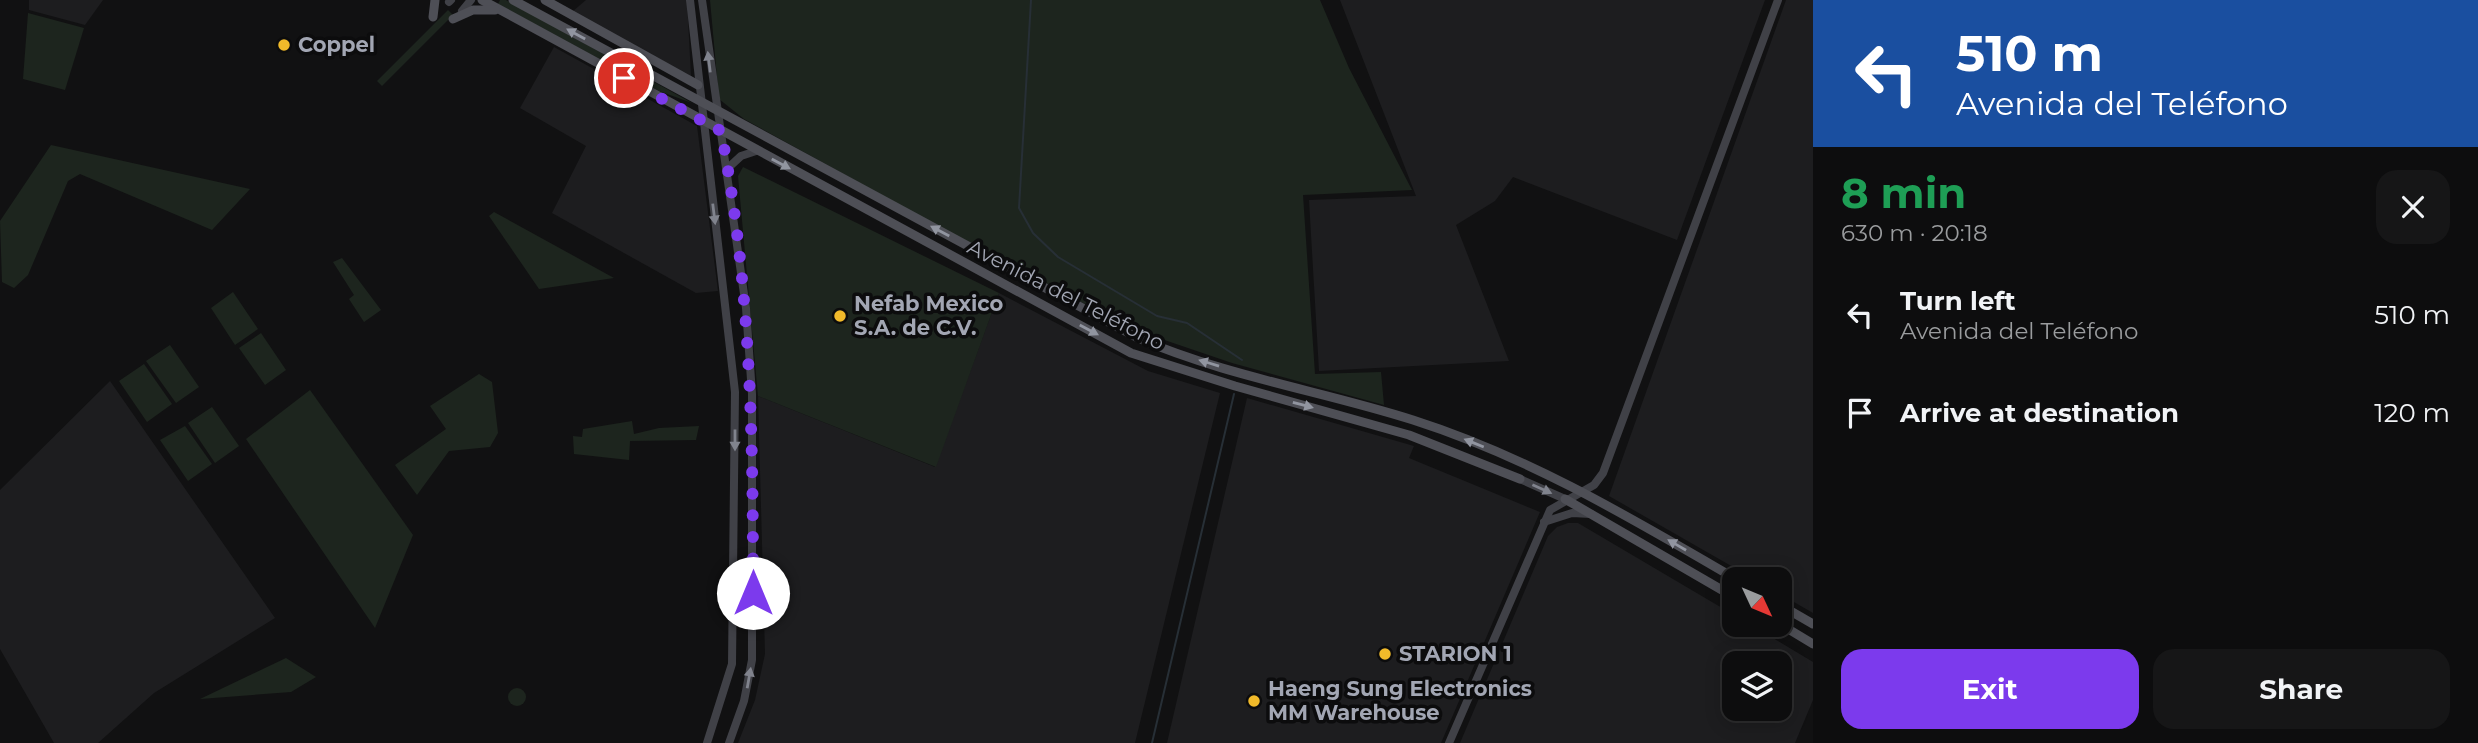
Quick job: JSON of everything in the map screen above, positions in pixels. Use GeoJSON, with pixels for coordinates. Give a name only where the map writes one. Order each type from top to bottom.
{"type":"FeatureCollection","features":[{"type":"Feature","properties":{"kind":"main road"},"geometry":{"type":"LineString","coordinates":[[433,17],[435,0]]}},
{"type":"Feature","properties":{"kind":"main road"},"geometry":{"type":"LineString","coordinates":[[462,11],[471,0]]}},
{"type":"Feature","properties":{"kind":"main road","name":"Avenida del Teléfono"},"geometry":{"type":"LineString","coordinates":[[482,0],[1131,353],[1234,386],[1409,435],[1520,479],[1593,514],[1722,590]]}},
{"type":"Feature","properties":{"kind":"main road","name":"Avenida del Teléfono"},"geometry":{"type":"LineString","coordinates":[[514,0],[1138,338],[1238,371],[1415,420],[1526,464],[1582,490],[1722,571]]}},
{"type":"Feature","properties":{"kind":"main road"},"geometry":{"type":"LineString","coordinates":[[545,0],[698,85]]}},
{"type":"Feature","properties":{"kind":"main road"},"geometry":{"type":"LineString","coordinates":[[690,0],[735,392],[732,664],[707,743]]}},
{"type":"Feature","properties":{"kind":"main road"},"geometry":{"type":"LineString","coordinates":[[702,0],[746,308],[752,394],[753,648],[748,685],[729,743]]}},
{"type":"Feature","properties":{"kind":"main road"},"geometry":{"type":"LineString","coordinates":[[1449,743],[1550,510],[1565,499],[1594,485],[1603,472],[1778,0]]}},
{"type":"Feature","properties":{"kind":"main road"},"geometry":{"type":"LineString","coordinates":[[453,19],[479,9],[504,12]]}},
{"type":"Feature","properties":{"kind":"main road"},"geometry":{"type":"LineString","coordinates":[[728,168],[737,158],[756,151]]}},
{"type":"Feature","properties":{"kind":"main road"},"geometry":{"type":"LineString","coordinates":[[1234,386],[1238,371]]}},
{"type":"Feature","properties":{"kind":"main road"},"geometry":{"type":"LineString","coordinates":[[1544,523],[1572,513],[1593,514]]}},
{"type":"Feature","properties":{"kind":"main road"},"geometry":{"type":"LineString","coordinates":[[1792,612],[1813,624]]}},
{"type":"Feature","properties":{"kind":"main road"},"geometry":{"type":"LineString","coordinates":[[1792,631],[1813,644]]}},
{"type":"Feature","properties":{"kind":"shaded area"},"geometry":{"type":"Polygon","coordinates":[[[29,0],[103,0],[85,25],[29,10],[29,0]]]}},
{"type":"Feature","properties":{"kind":"shaded area"},"geometry":{"type":"Polygon","coordinates":[[[500,0],[506,0],[692,103],[659,91],[498,4],[500,0]]]}},
{"type":"Feature","properties":{"kind":"shaded area"},"geometry":{"type":"Polygon","coordinates":[[[586,0],[687,0],[691,76],[572,12],[586,0]]]}},
{"type":"Feature","properties":{"kind":"shaded area"},"geometry":{"type":"Polygon","coordinates":[[[710,0],[1320,0],[1349,68],[1412,190],[1303,195],[1315,374],[1381,372],[1384,405],[1232,363],[1135,330],[998,259],[744,119],[719,99],[710,0]]]}},
{"type":"Feature","properties":{"kind":"shaded area"},"geometry":{"type":"Polygon","coordinates":[[[1340,0],[1765,0],[1677,240],[1513,177],[1495,201],[1456,225],[1509,361],[1319,371],[1309,200],[1416,196],[1340,0]]]}},
{"type":"Feature","properties":{"kind":"shaded area"},"geometry":{"type":"Polygon","coordinates":[[[1786,0],[1813,0],[1813,613],[1792,601],[1792,567],[1733,567],[1609,496],[1786,0]]]}},
{"type":"Feature","properties":{"kind":"shaded area"},"geometry":{"type":"Polygon","coordinates":[[[448,10],[453,15],[382,86],[377,81],[448,10]]]}},
{"type":"Feature","properties":{"kind":"shaded area"},"geometry":{"type":"Polygon","coordinates":[[[28,13],[84,28],[65,90],[23,79],[28,13]]]}},
{"type":"Feature","properties":{"kind":"shaded area"},"geometry":{"type":"Polygon","coordinates":[[[554,47],[697,126],[718,291],[696,293],[552,213],[586,146],[520,108],[554,47]]]}},
{"type":"Feature","properties":{"kind":"shaded area"},"geometry":{"type":"Polygon","coordinates":[[[51,145],[250,189],[212,230],[80,174],[68,181],[28,275],[14,288],[2,282],[0,221],[51,145]]]}},
{"type":"Feature","properties":{"kind":"shaded area"},"geometry":{"type":"Polygon","coordinates":[[[743,167],[999,293],[936,467],[758,396],[738,176],[743,167]]]}},
{"type":"Feature","properties":{"kind":"shaded area"},"geometry":{"type":"Polygon","coordinates":[[[494,212],[614,278],[539,289],[489,216],[494,212]]]}},
{"type":"Feature","properties":{"kind":"shaded area"},"geometry":{"type":"Polygon","coordinates":[[[342,258],[381,310],[364,322],[349,299],[354,295],[333,262],[342,258]]]}},
{"type":"Feature","properties":{"kind":"shaded area"},"geometry":{"type":"Polygon","coordinates":[[[233,292],[258,329],[235,345],[211,308],[233,292]]]}},
{"type":"Feature","properties":{"kind":"shaded area"},"geometry":{"type":"Polygon","coordinates":[[[999,293],[1148,371],[1220,393],[1135,743],[738,743],[755,700],[765,654],[758,396],[935,467],[999,293]]]}},
{"type":"Feature","properties":{"kind":"shaded area"},"geometry":{"type":"Polygon","coordinates":[[[261,333],[286,370],[265,385],[239,348],[261,333]]]}},
{"type":"Feature","properties":{"kind":"shaded area"},"geometry":{"type":"Polygon","coordinates":[[[170,345],[199,387],[176,403],[146,361],[170,345]]]}},
{"type":"Feature","properties":{"kind":"shaded area"},"geometry":{"type":"Polygon","coordinates":[[[144,364],[172,404],[147,422],[119,381],[144,364]]]}},
{"type":"Feature","properties":{"kind":"shaded area"},"geometry":{"type":"Polygon","coordinates":[[[479,374],[492,382],[498,433],[490,447],[449,451],[417,495],[395,465],[446,429],[430,406],[479,374]]]}},
{"type":"Feature","properties":{"kind":"shaded area"},"geometry":{"type":"Polygon","coordinates":[[[110,381],[275,618],[154,693],[98,743],[54,743],[0,649],[0,490],[110,381]]]}},
{"type":"Feature","properties":{"kind":"shaded area"},"geometry":{"type":"Polygon","coordinates":[[[310,390],[413,535],[375,628],[246,439],[310,390]]]}},
{"type":"Feature","properties":{"kind":"shaded area"},"geometry":{"type":"Polygon","coordinates":[[[1247,398],[1414,446],[1409,458],[1540,512],[1441,743],[1167,743],[1247,398]]]}},
{"type":"Feature","properties":{"kind":"shaded area"},"geometry":{"type":"Polygon","coordinates":[[[212,407],[239,446],[215,463],[188,423],[212,407]]]}},
{"type":"Feature","properties":{"kind":"shaded area"},"geometry":{"type":"Polygon","coordinates":[[[632,421],[634,434],[659,428],[699,426],[696,440],[630,441],[629,460],[574,454],[573,436],[582,437],[583,429],[632,421]]]}},
{"type":"Feature","properties":{"kind":"shaded area"},"geometry":{"type":"Polygon","coordinates":[[[185,426],[212,464],[188,481],[160,440],[185,426]]]}},
{"type":"Feature","properties":{"kind":"shaded area"},"geometry":{"type":"Polygon","coordinates":[[[1578,523],[1722,608],[1722,637],[1771,637],[1813,662],[1813,700],[1795,743],[1460,743],[1548,536],[1557,527],[1578,523]]]}},
{"type":"Feature","properties":{"kind":"shaded area"},"geometry":{"type":"Polygon","coordinates":[[[286,658],[316,677],[291,692],[200,699],[286,658]]]}},
{"type":"Feature","properties":{"kind":"shaded area"},"geometry":{"type":"Polygon","coordinates":[[[517,688],[523,691],[526,697],[523,703],[517,706],[511,703],[508,697],[511,691],[517,688]]]}},
{"type":"Feature","properties":{"kind":"waterway"},"geometry":{"type":"LineString","coordinates":[[1031,0],[1019,208],[1033,233],[1058,257],[1157,316],[1187,323],[1242,360]]}},
{"type":"Feature","properties":{"kind":"waterway"},"geometry":{"type":"LineString","coordinates":[[1152,743],[1234,394]]}},
{"type":"Feature","properties":{"kind":"place","name":"Coppel"},"geometry":{"type":"Point","coordinates":[284,45]}},
{"type":"Feature","properties":{"kind":"place","name":"Nefab Mexico S.A. de C.V."},"geometry":{"type":"Point","coordinates":[840,316]}},
{"type":"Feature","properties":{"kind":"place","name":"STARION 1"},"geometry":{"type":"Point","coordinates":[1385,654]}},
{"type":"Feature","properties":{"kind":"place","name":"Haeng Sung Electronics MM Warehouse"},"geometry":{"type":"Point","coordinates":[1254,701]}},
{"type":"Feature","properties":{"kind":"route"},"geometry":{"type":"LineString","coordinates":[[624,78],[721,131],[746,308],[752,394],[753,593]]}}]}
